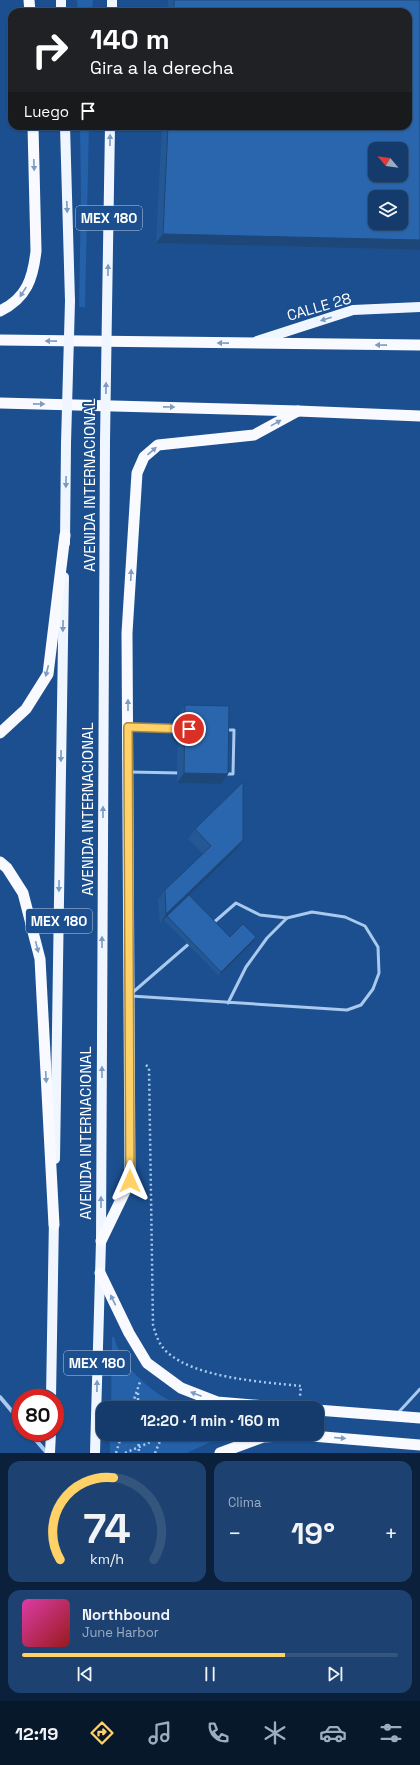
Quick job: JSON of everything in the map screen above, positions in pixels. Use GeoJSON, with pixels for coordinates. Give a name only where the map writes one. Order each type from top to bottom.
{"type":"FeatureCollection","features":[{"type":"Feature","properties":{"kind":"highway"},"geometry":{"type":"LineString","coordinates":[[0,311],[12,305],[21,296],[29,282],[34,266],[36,251],[33,130]]}},
{"type":"Feature","properties":{"kind":"highway"},"geometry":{"type":"LineString","coordinates":[[0,340],[420,345]]}},
{"type":"Feature","properties":{"kind":"highway"},"geometry":{"type":"LineString","coordinates":[[0,403],[298,411],[420,416]]}},
{"type":"Feature","properties":{"kind":"highway"},"geometry":{"type":"LineString","coordinates":[[101,1241],[130,1181],[128,625],[137,472],[144,457],[158,445],[254,435],[298,411]]}},
{"type":"Feature","properties":{"kind":"highway"},"geometry":{"type":"LineString","coordinates":[[0,733],[26,709],[48,674],[65,535]]}},
{"type":"Feature","properties":{"kind":"highway"},"geometry":{"type":"LineString","coordinates":[[0,862],[7,868],[23,892],[40,959],[54,1225]]}},
{"type":"Feature","properties":{"kind":"highway"},"geometry":{"type":"LineString","coordinates":[[100,1273],[129,1333],[148,1363],[181,1388],[214,1401]]}},
{"type":"Feature","properties":{"kind":"highway"},"geometry":{"type":"LineString","coordinates":[[324,1411],[420,1418]]}},
{"type":"Feature","properties":{"kind":"highway"},"geometry":{"type":"LineString","coordinates":[[220,1453],[263,1438],[300,1435],[420,1445]]}},
{"type":"Feature","properties":{"kind":"main road","name":"AVENIDA INTERNACIONAL"},"geometry":{"type":"LineString","coordinates":[[51,1389],[66,443],[70,301],[65,130]]}},
{"type":"Feature","properties":{"kind":"main road","name":"AVENIDA INTERNACIONAL"},"geometry":{"type":"LineString","coordinates":[[95,1453],[101,1241],[105,441],[110,130]]}},
{"type":"Feature","properties":{"kind":"main road","name":"CALLE 28"},"geometry":{"type":"LineString","coordinates":[[252,343],[353,310],[420,307]]}},
{"type":"Feature","properties":{"kind":"main road"},"geometry":{"type":"LineString","coordinates":[[50,1453],[51,1441]]}},
{"type":"Feature","properties":{"kind":"street"},"geometry":{"type":"LineString","coordinates":[[0,1396],[12,1411]]}},
{"type":"Feature","properties":{"kind":"street"},"geometry":{"type":"LineString","coordinates":[[37,1441],[47,1453]]}},
{"type":"Feature","properties":{"kind":"lane"},"geometry":{"type":"LineString","coordinates":[[128,727],[189,729]]}},
{"type":"Feature","properties":{"kind":"lane"},"geometry":{"type":"LineString","coordinates":[[218,774],[233,774],[234,730],[219,730]]}},
{"type":"Feature","properties":{"kind":"lane"},"geometry":{"type":"LineString","coordinates":[[128,772],[188,773]]}},
{"type":"Feature","properties":{"kind":"lane"},"geometry":{"type":"LineString","coordinates":[[129,996],[347,1010],[361,1005],[373,989],[379,973],[378,947],[365,926],[345,917],[312,912],[287,918],[260,915],[236,903],[206,929]]}},
{"type":"Feature","properties":{"kind":"lane"},"geometry":{"type":"LineString","coordinates":[[228,1003],[234,988],[255,953],[267,938],[287,918]]}},
{"type":"Feature","properties":{"kind":"lane"},"geometry":{"type":"LineString","coordinates":[[129,996],[194,939]]}},
{"type":"Feature","properties":{"kind":"lane"},"geometry":{"type":"LineString","coordinates":[[395,1416],[420,1389]]}},
{"type":"Feature","properties":{"kind":"path"},"geometry":{"type":"LineString","coordinates":[[130,1044],[149,1068],[153,1325],[157,1338],[166,1352],[181,1363],[198,1369],[226,1376],[301,1386],[300,1401]]}},
{"type":"Feature","properties":{"kind":"path"},"geometry":{"type":"LineString","coordinates":[[134,1401],[140,1382]]}},
{"type":"Feature","properties":{"kind":"path"},"geometry":{"type":"LineString","coordinates":[[138,1389],[138,1401]]}},
{"type":"Feature","properties":{"kind":"path"},"geometry":{"type":"LineString","coordinates":[[116,1453],[120,1441]]}},
{"type":"Feature","properties":{"kind":"path"},"geometry":{"type":"LineString","coordinates":[[138,1441],[139,1453]]}},
{"type":"Feature","properties":{"kind":"path"},"geometry":{"type":"LineString","coordinates":[[125,1453],[152,1441]]}},
{"type":"Feature","properties":{"kind":"path"},"geometry":{"type":"LineString","coordinates":[[155,1453],[161,1441]]}},
{"type":"Feature","properties":{"kind":"shaded area"},"geometry":{"type":"Polygon","coordinates":[[[77,0],[93,0],[92,8],[78,8],[77,0]]]}},
{"type":"Feature","properties":{"kind":"shaded area"},"geometry":{"type":"Polygon","coordinates":[[[80,130],[89,130],[85,307],[79,307],[81,193],[80,130]]]}},
{"type":"Feature","properties":{"kind":"shaded area"},"geometry":{"type":"Polygon","coordinates":[[[112,1337],[114,1337],[121,1355],[138,1377],[153,1390],[173,1401],[111,1401],[112,1337]]]}},
{"type":"Feature","properties":{"kind":"shaded area"},"geometry":{"type":"Polygon","coordinates":[[[110,1441],[212,1441],[187,1453],[110,1453],[110,1441]]]}},
{"type":"Feature","properties":{"kind":"building"},"geometry":{"type":"Polygon","coordinates":[[[174,0],[420,0],[420,240],[163,234],[168,130],[412,130],[412,8],[174,8],[174,0]]]}},
{"type":"Feature","properties":{"kind":"building"},"geometry":{"type":"Polygon","coordinates":[[[185,705],[229,706],[228,774],[184,773],[185,705]]]}},
{"type":"Feature","properties":{"kind":"building"},"geometry":{"type":"Polygon","coordinates":[[[243,782],[243,840],[166,914],[165,890],[211,846],[195,829],[243,782]]]}},
{"type":"Feature","properties":{"kind":"building"},"geometry":{"type":"Polygon","coordinates":[[[189,895],[230,937],[243,924],[256,937],[221,972],[167,916],[189,895]]]}},
{"type":"Feature","properties":{"kind":"route"},"geometry":{"type":"LineString","coordinates":[[130,1181],[128,727],[189,729]]}}]}
